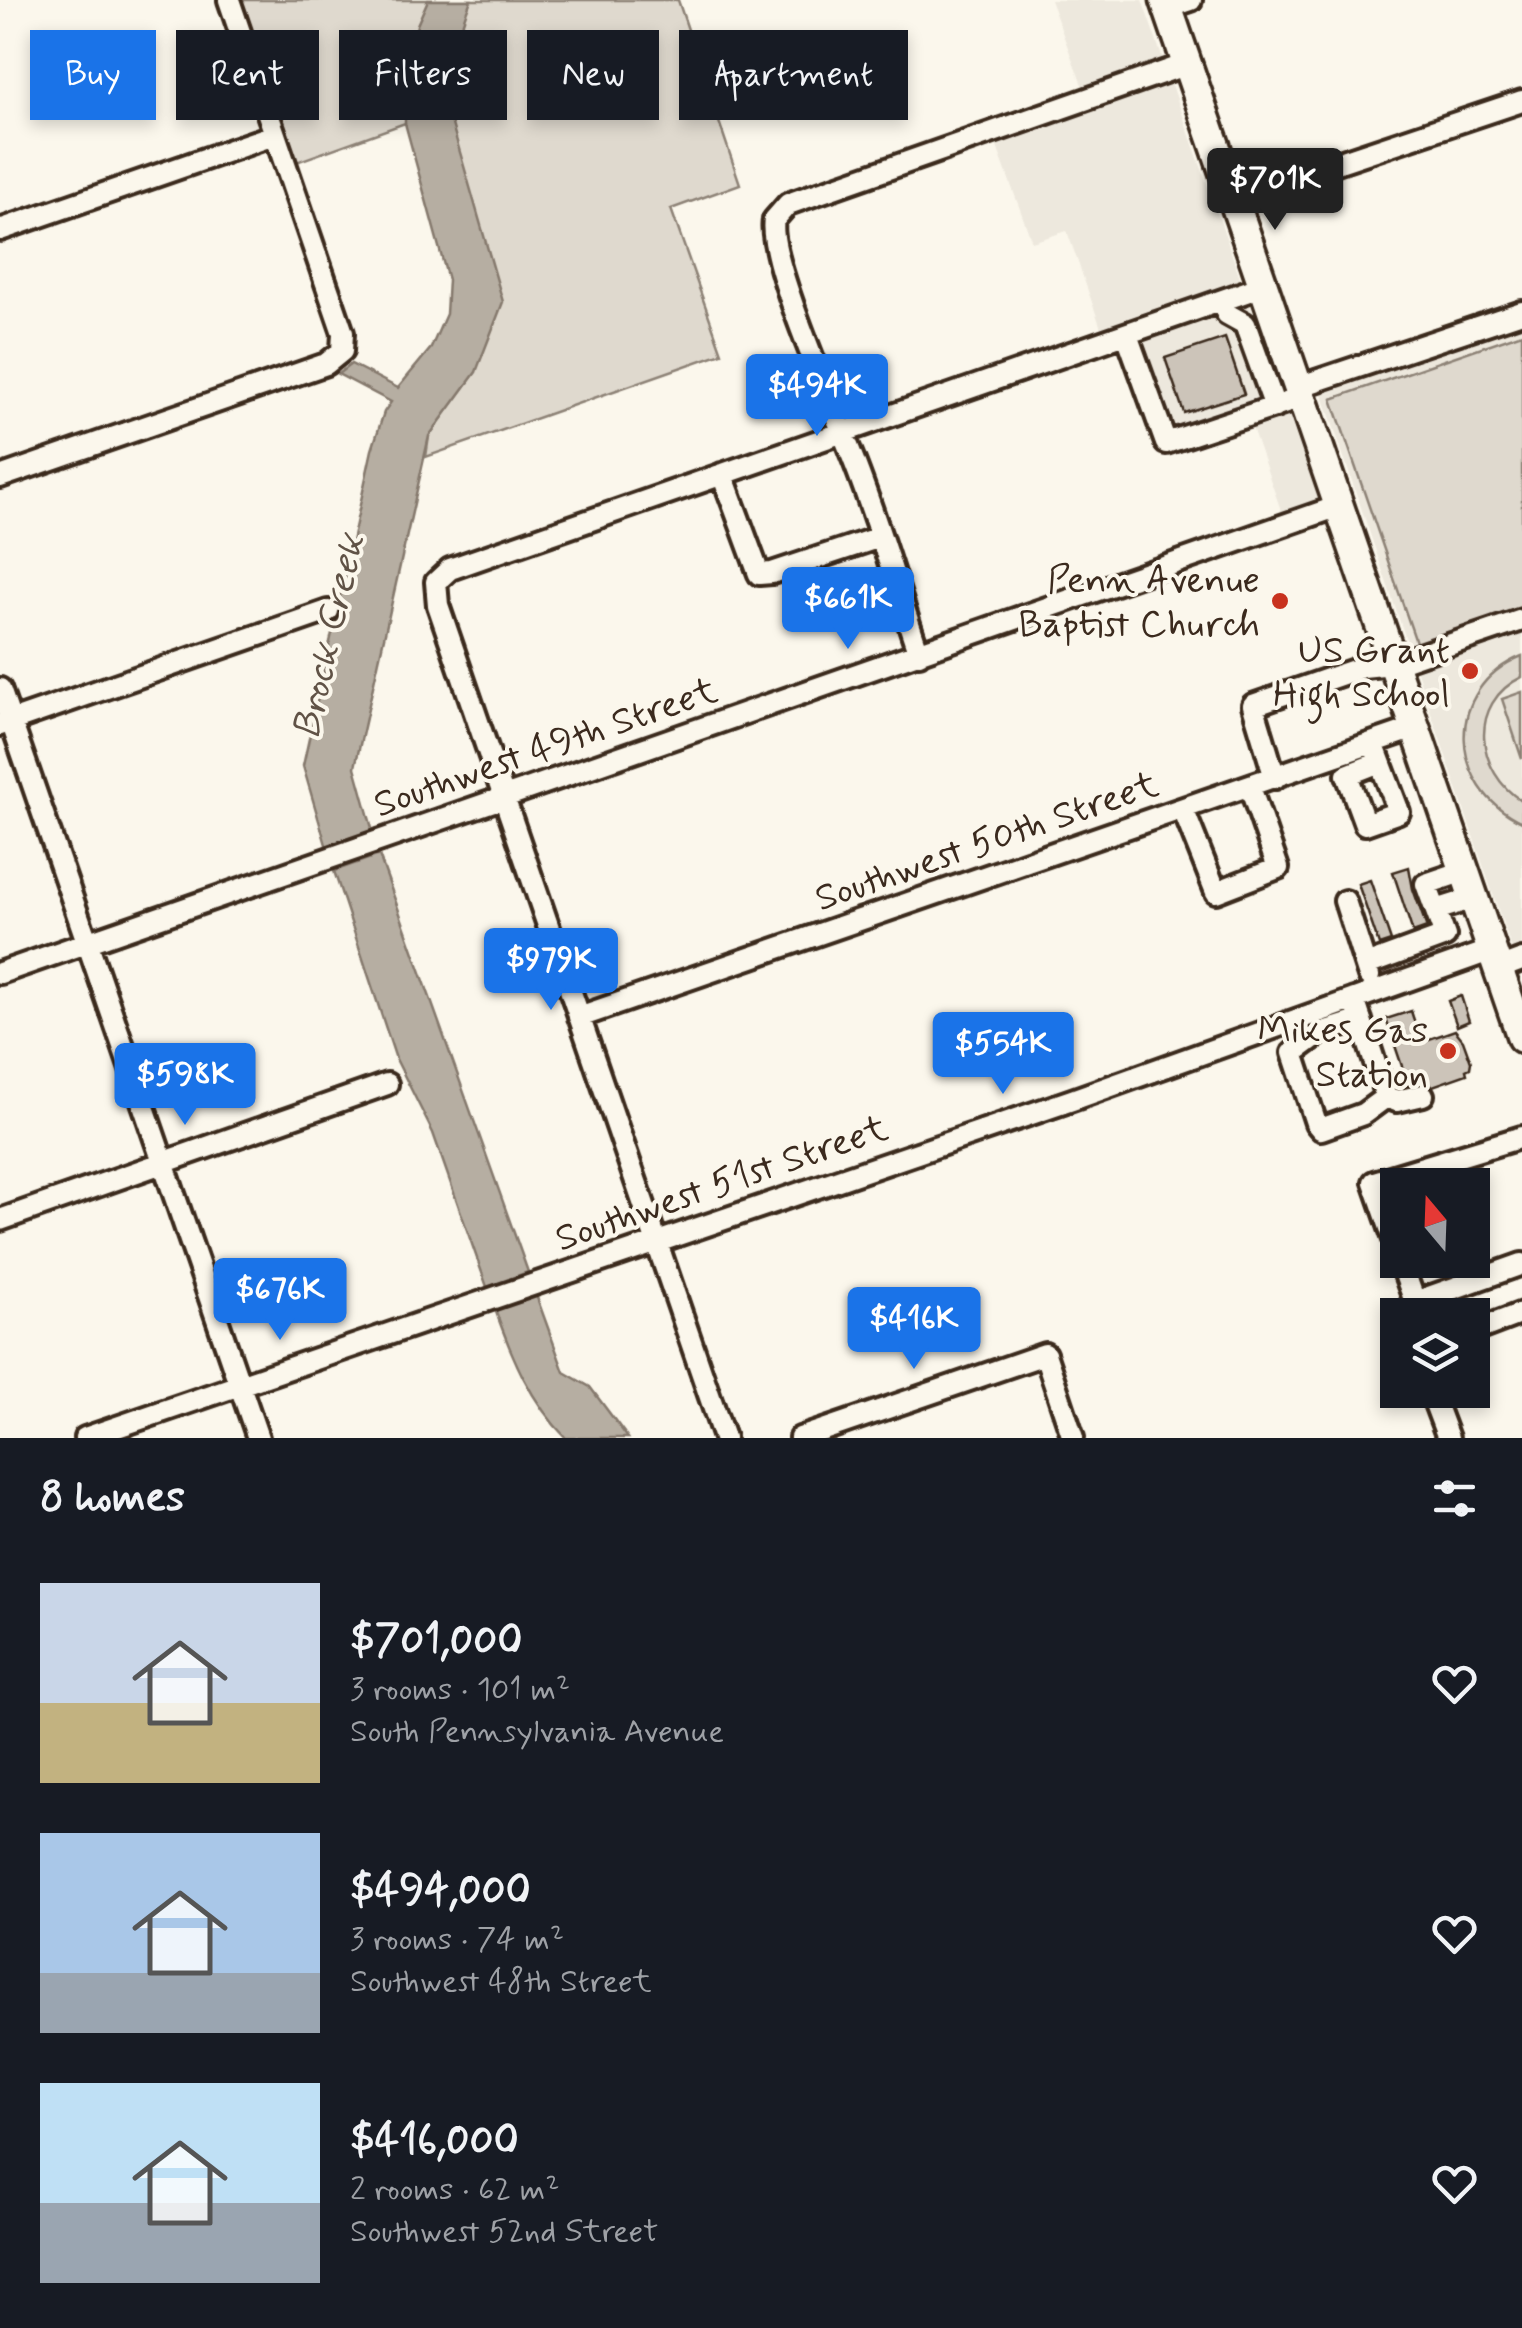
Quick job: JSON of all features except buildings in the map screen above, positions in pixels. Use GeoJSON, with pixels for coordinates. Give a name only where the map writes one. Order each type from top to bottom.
{"type":"FeatureCollection","features":[{"type":"Feature","properties":{"kind":"main road"},"geometry":{"type":"LineString","coordinates":[[1174,3],[1187,64],[1263,286],[1291,397],[1339,506],[1464,871],[1504,960],[1522,1038]]}},
{"type":"Feature","properties":{"kind":"street"},"geometry":{"type":"LineString","coordinates":[[0,477],[326,364],[342,351],[343,333],[229,0]]}},
{"type":"Feature","properties":{"kind":"street"},"geometry":{"type":"LineString","coordinates":[[919,654],[776,252],[774,220],[788,204],[1187,64]]}},
{"type":"Feature","properties":{"kind":"street"},"geometry":{"type":"LineString","coordinates":[[1232,198],[1522,101]]}},
{"type":"Feature","properties":{"kind":"street"},"geometry":{"type":"LineString","coordinates":[[0,230],[274,134]]}},
{"type":"Feature","properties":{"kind":"street"},"geometry":{"type":"LineString","coordinates":[[724,1438],[502,798],[438,605],[436,582],[450,569],[1263,286]]}},
{"type":"Feature","properties":{"kind":"street"},"geometry":{"type":"LineString","coordinates":[[1221,301],[1227,314],[1245,324],[1291,397]]}},
{"type":"Feature","properties":{"kind":"street"},"geometry":{"type":"LineString","coordinates":[[1127,334],[1166,443],[1522,312]]}},
{"type":"Feature","properties":{"kind":"street"},"geometry":{"type":"LineString","coordinates":[[722,474],[760,574],[880,537]]}},
{"type":"Feature","properties":{"kind":"street","name":"Southwest 49th Street"},"geometry":{"type":"LineString","coordinates":[[0,973],[1339,506]]}},
{"type":"Feature","properties":{"kind":"street"},"geometry":{"type":"LineString","coordinates":[[6,723],[328,611]]}},
{"type":"Feature","properties":{"kind":"street"},"geometry":{"type":"LineString","coordinates":[[1276,778],[1252,705],[1363,667],[1393,664],[1522,620]]}},
{"type":"Feature","properties":{"kind":"street"},"geometry":{"type":"LineString","coordinates":[[0,689],[6,723],[258,1438]]}},
{"type":"Feature","properties":{"kind":"street","name":"Southwest 50th Street"},"geometry":{"type":"LineString","coordinates":[[579,1017],[1250,786],[1377,752],[1415,728]]}},
{"type":"Feature","properties":{"kind":"street"},"geometry":{"type":"LineString","coordinates":[[1182,810],[1216,892],[1278,868],[1250,786]]}},
{"type":"Feature","properties":{"kind":"street"},"geometry":{"type":"LineString","coordinates":[[1366,964],[1445,936],[1426,884],[1464,871]]}},
{"type":"Feature","properties":{"kind":"street"},"geometry":{"type":"LineString","coordinates":[[1436,910],[1474,898]]}},
{"type":"Feature","properties":{"kind":"street"},"geometry":{"type":"LineString","coordinates":[[1344,901],[1375,992]]}},
{"type":"Feature","properties":{"kind":"street"},"geometry":{"type":"LineString","coordinates":[[1403,951],[1412,979]]}},
{"type":"Feature","properties":{"kind":"street","name":"Southwest 51st Street"},"geometry":{"type":"LineString","coordinates":[[85,1438],[1072,1100],[1318,1024],[1357,1010],[1375,992],[1412,979],[1504,960]]}},
{"type":"Feature","properties":{"kind":"street"},"geometry":{"type":"LineString","coordinates":[[1357,1010],[1386,1097],[1397,1102],[1423,1096]]}},
{"type":"Feature","properties":{"kind":"street"},"geometry":{"type":"LineString","coordinates":[[1318,1024],[1294,1053],[1316,1123],[1322,1129],[1354,1118],[1386,1097]]}},
{"type":"Feature","properties":{"kind":"street"},"geometry":{"type":"LineString","coordinates":[[0,1220],[386,1084]]}},
{"type":"Feature","properties":{"kind":"street"},"geometry":{"type":"LineString","coordinates":[[1420,1168],[1522,1137]]}},
{"type":"Feature","properties":{"kind":"street"},"geometry":{"type":"LineString","coordinates":[[1490,1275],[1522,1264]]}},
{"type":"Feature","properties":{"kind":"street"},"geometry":{"type":"LineString","coordinates":[[1406,1278],[1414,1302],[1482,1278]]}},
{"type":"Feature","properties":{"kind":"street"},"geometry":{"type":"LineString","coordinates":[[1490,1325],[1522,1313]]}},
{"type":"Feature","properties":{"kind":"street"},"geometry":{"type":"LineString","coordinates":[[800,1438],[1045,1354],[1073,1438]]}},
{"type":"Feature","properties":{"kind":"street"},"geometry":{"type":"LineString","coordinates":[[1437,1408],[1448,1438]]}},
{"type":"Feature","properties":{"kind":"shaded area"},"geometry":{"type":"Polygon","coordinates":[[[238,0],[678,0],[688,30],[679,30],[679,120],[718,120],[740,184],[671,209],[722,353],[426,457],[429,436],[476,372],[451,121],[405,123],[294,163],[279,120],[319,120],[319,30],[248,30],[238,0]]]}},
{"type":"Feature","properties":{"kind":"shaded area","name":"Brock Creek"},"geometry":{"type":"Polygon","coordinates":[[[428,0],[471,0],[460,30],[416,30],[428,0]]]}},
{"type":"Feature","properties":{"kind":"shaded area"},"geometry":{"type":"Polygon","coordinates":[[[1050,0],[1142,0],[1319,501],[1283,516],[1250,422],[1155,452],[1114,324],[1101,328],[1067,231],[1032,242],[989,125],[1084,90],[1050,0]]]}},
{"type":"Feature","properties":{"kind":"shaded area","name":"Brock Creek"},"geometry":{"type":"Polygon","coordinates":[[[451,120],[503,302],[476,372],[429,436],[355,767],[373,832],[327,848],[303,766],[372,450],[391,402],[338,374],[351,364],[398,388],[431,348],[446,314],[448,280],[405,123],[451,120]]]}},
{"type":"Feature","properties":{"kind":"shaded area","name":"US Grant High School"},"geometry":{"type":"Polygon","coordinates":[[[1522,325],[1522,950],[1513,953],[1322,393],[1522,325]]]}},
{"type":"Feature","properties":{"kind":"shaded area","name":"US Grant High School"},"geometry":{"type":"Polygon","coordinates":[[[1522,333],[1522,613],[1418,648],[1332,399],[1522,333]]]}},
{"type":"Feature","properties":{"kind":"shaded area"},"geometry":{"type":"Polygon","coordinates":[[[1522,656],[1522,677],[1492,703],[1484,738],[1495,773],[1522,801],[1522,822],[1498,806],[1480,786],[1469,763],[1465,738],[1468,714],[1478,691],[1496,671],[1522,656]]]}},
{"type":"Feature","properties":{"kind":"shaded area"},"geometry":{"type":"Polygon","coordinates":[[[1522,692],[1522,759],[1502,699],[1522,692]]]}},
{"type":"Feature","properties":{"kind":"shaded area"},"geometry":{"type":"Polygon","coordinates":[[[379,855],[528,1272],[487,1287],[433,1133],[396,1059],[334,871],[379,855]]]}},
{"type":"Feature","properties":{"kind":"shaded area"},"geometry":{"type":"Polygon","coordinates":[[[536,1295],[564,1372],[590,1387],[628,1438],[566,1438],[532,1394],[495,1309],[536,1295]]]}},
{"type":"Feature","properties":{"kind":"place","name":"Penn Avenue Baptist Church"},"geometry":{"type":"Point","coordinates":[1280,601]}},
{"type":"Feature","properties":{"kind":"place","name":"US Grant High School"},"geometry":{"type":"Point","coordinates":[1470,671]}},
{"type":"Feature","properties":{"kind":"place","name":"Mikes Gas Station"},"geometry":{"type":"Point","coordinates":[1448,1051]}}]}
